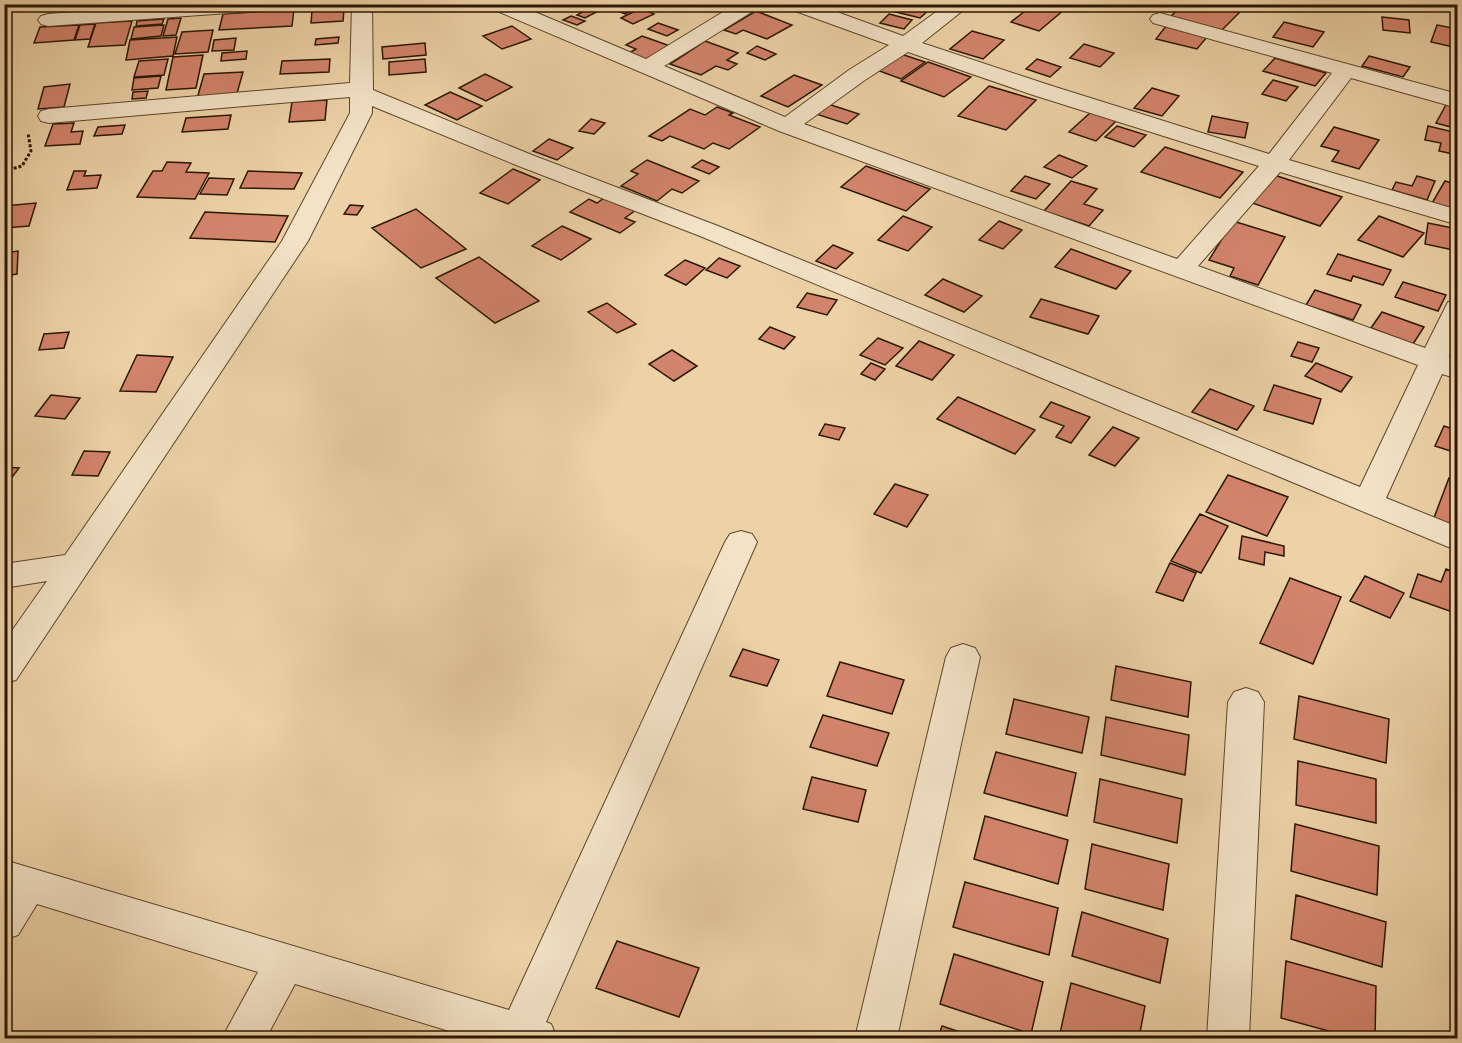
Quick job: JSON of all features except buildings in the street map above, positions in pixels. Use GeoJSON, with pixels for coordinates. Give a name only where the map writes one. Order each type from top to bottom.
{"type":"FeatureCollection","features":[{"type":"Feature","properties":{"kind":"street"},"geometry":{"type":"LineString","coordinates":[[48,20],[269,4]]}},
{"type":"Feature","properties":{"kind":"street"},"geometry":{"type":"LineString","coordinates":[[4,670],[295,242],[361,113],[363,92],[362,4]]}},
{"type":"Feature","properties":{"kind":"street"},"geometry":{"type":"LineString","coordinates":[[497,4],[787,126],[1446,366]]}},
{"type":"Feature","properties":{"kind":"street"},"geometry":{"type":"LineString","coordinates":[[646,68],[751,4]]}},
{"type":"Feature","properties":{"kind":"street"},"geometry":{"type":"LineString","coordinates":[[794,4],[905,46],[1274,164],[1458,218]]}},
{"type":"Feature","properties":{"kind":"street"},"geometry":{"type":"LineString","coordinates":[[787,126],[857,75],[905,46],[961,4]]}},
{"type":"Feature","properties":{"kind":"street"},"geometry":{"type":"LineString","coordinates":[[1160,19],[1345,72],[1458,101]]}},
{"type":"Feature","properties":{"kind":"street"},"geometry":{"type":"LineString","coordinates":[[1181,270],[1274,164],[1345,72]]}},
{"type":"Feature","properties":{"kind":"street"},"geometry":{"type":"LineString","coordinates":[[49,116],[363,92],[524,160],[730,240],[1458,540]]}},
{"type":"Feature","properties":{"kind":"street"},"geometry":{"type":"LineString","coordinates":[[1368,503],[1446,366],[1458,308]]}},
{"type":"Feature","properties":{"kind":"street"},"geometry":{"type":"LineString","coordinates":[[4,922],[16,880],[524,1037],[741,542]]}},
{"type":"Feature","properties":{"kind":"street"},"geometry":{"type":"LineString","coordinates":[[4,576],[76,565]]}},
{"type":"Feature","properties":{"kind":"street"},"geometry":{"type":"LineString","coordinates":[[876,1038],[963,657]]}},
{"type":"Feature","properties":{"kind":"street"},"geometry":{"type":"LineString","coordinates":[[1228,1038],[1246,702]]}},
{"type":"Feature","properties":{"kind":"street"},"geometry":{"type":"LineString","coordinates":[[243,1038],[285,963]]}},
{"type":"Feature","properties":{"kind":"path"},"geometry":{"type":"LineString","coordinates":[[4,171],[22,166],[31,151],[27,123],[49,116]]}}]}
